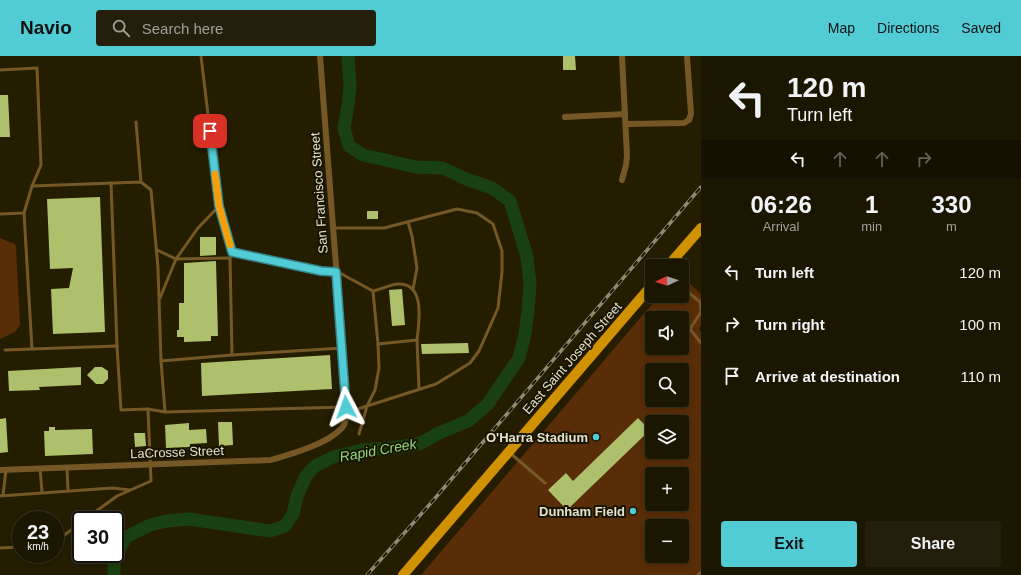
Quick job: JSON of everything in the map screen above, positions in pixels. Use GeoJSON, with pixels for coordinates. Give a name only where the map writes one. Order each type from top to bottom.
{"type":"FeatureCollection","features":[{"type":"Feature","properties":{"kind":"main road"},"geometry":{"type":"LineString","coordinates":[[674,259],[701,228]]}},
{"type":"Feature","properties":{"kind":"main road","name":"East Saint Joseph Street"},"geometry":{"type":"LineString","coordinates":[[403,575],[645,293]]}},
{"type":"Feature","properties":{"kind":"street","name":"San Francisco Street"},"geometry":{"type":"LineString","coordinates":[[320,56],[342,348],[346,410],[344,424]]}},
{"type":"Feature","properties":{"kind":"street"},"geometry":{"type":"LineString","coordinates":[[622,56],[627,156],[622,180]]}},
{"type":"Feature","properties":{"kind":"street"},"geometry":{"type":"LineString","coordinates":[[626,124],[684,123],[689,120],[691,114],[687,56]]}},
{"type":"Feature","properties":{"kind":"street"},"geometry":{"type":"LineString","coordinates":[[565,117],[625,114]]}},
{"type":"Feature","properties":{"kind":"street","name":"LaCrosse Street"},"geometry":{"type":"LineString","coordinates":[[3,470],[271,460],[299,452],[333,436],[344,424]]}},
{"type":"Feature","properties":{"kind":"lane"},"geometry":{"type":"LineString","coordinates":[[201,56],[219,206],[232,252],[230,258],[232,355]]}},
{"type":"Feature","properties":{"kind":"lane"},"geometry":{"type":"LineString","coordinates":[[0,70],[37,68],[41,165],[32,186],[24,213],[32,349]]}},
{"type":"Feature","properties":{"kind":"lane"},"geometry":{"type":"LineString","coordinates":[[136,122],[141,182]]}},
{"type":"Feature","properties":{"kind":"lane"},"geometry":{"type":"LineString","coordinates":[[32,186],[141,182],[151,190],[157,250],[165,412]]}},
{"type":"Feature","properties":{"kind":"lane"},"geometry":{"type":"LineString","coordinates":[[111,183],[121,410],[148,409],[165,412],[346,410],[367,406],[436,384],[470,363],[478,351],[498,308],[502,272],[502,251],[492,224],[477,213],[457,209],[384,228],[333,228]]}},
{"type":"Feature","properties":{"kind":"lane"},"geometry":{"type":"LineString","coordinates":[[159,300],[176,259],[198,228],[219,206]]}},
{"type":"Feature","properties":{"kind":"lane"},"geometry":{"type":"LineString","coordinates":[[0,214],[24,213]]}},
{"type":"Feature","properties":{"kind":"lane"},"geometry":{"type":"LineString","coordinates":[[408,222],[412,236],[417,268],[414,289],[417,296],[419,313],[417,340],[419,389]]}},
{"type":"Feature","properties":{"kind":"lane"},"geometry":{"type":"LineString","coordinates":[[157,250],[176,259],[230,258]]}},
{"type":"Feature","properties":{"kind":"lane"},"geometry":{"type":"LineString","coordinates":[[232,252],[321,271],[336,272],[373,291],[397,284],[406,285],[414,289]]}},
{"type":"Feature","properties":{"kind":"lane"},"geometry":{"type":"LineString","coordinates":[[359,434],[367,406],[375,390],[379,368],[373,291]]}},
{"type":"Feature","properties":{"kind":"lane"},"geometry":{"type":"LineString","coordinates":[[689,293],[700,302],[701,311],[690,329],[701,343]]}},
{"type":"Feature","properties":{"kind":"lane"},"geometry":{"type":"LineString","coordinates":[[378,344],[417,340]]}},
{"type":"Feature","properties":{"kind":"lane"},"geometry":{"type":"LineString","coordinates":[[5,350],[117,346]]}},
{"type":"Feature","properties":{"kind":"lane"},"geometry":{"type":"LineString","coordinates":[[162,361],[342,348]]}},
{"type":"Feature","properties":{"kind":"lane"},"geometry":{"type":"LineString","coordinates":[[96,511],[117,496],[151,481],[148,409]]}},
{"type":"Feature","properties":{"kind":"lane"},"geometry":{"type":"LineString","coordinates":[[508,451],[545,483]]}},
{"type":"Feature","properties":{"kind":"lane"},"geometry":{"type":"LineString","coordinates":[[67,467],[68,490]]}},
{"type":"Feature","properties":{"kind":"lane"},"geometry":{"type":"LineString","coordinates":[[40,468],[42,492]]}},
{"type":"Feature","properties":{"kind":"lane"},"geometry":{"type":"LineString","coordinates":[[3,470],[2,496],[68,490],[112,488],[132,490]]}},
{"type":"Feature","properties":{"kind":"lane"},"geometry":{"type":"LineString","coordinates":[[64,535],[72,529]]}},
{"type":"Feature","properties":{"kind":"lane"},"geometry":{"type":"LineString","coordinates":[[0,548],[12,547]]}},
{"type":"Feature","properties":{"kind":"lane"},"geometry":{"type":"LineString","coordinates":[[698,575],[701,572]]}},
{"type":"Feature","properties":{"kind":"shaded area"},"geometry":{"type":"Polygon","coordinates":[[[0,238],[15,244],[16,247],[20,325],[15,332],[0,339],[0,238]]]}},
{"type":"Feature","properties":{"kind":"shaded area","name":"O'Harra Stadium"},"geometry":{"type":"Polygon","coordinates":[[[689,283],[701,294],[701,325],[699,329],[701,332],[701,575],[421,575],[645,312],[645,355],[689,355],[689,311],[646,311],[653,303],[689,303],[689,283]]]}},
{"type":"Feature","properties":{"kind":"building"},"geometry":{"type":"Polygon","coordinates":[[[563,56],[575,56],[576,70],[563,70],[563,56]]]}},
{"type":"Feature","properties":{"kind":"building"},"geometry":{"type":"Polygon","coordinates":[[[0,95],[8,95],[10,137],[0,137],[0,95]]]}},
{"type":"Feature","properties":{"kind":"building"},"geometry":{"type":"Polygon","coordinates":[[[100,197],[105,332],[53,334],[51,289],[69,288],[73,268],[50,269],[47,199],[100,197]]]}},
{"type":"Feature","properties":{"kind":"building"},"geometry":{"type":"Polygon","coordinates":[[[367,211],[378,211],[378,219],[367,219],[367,211]]]}},
{"type":"Feature","properties":{"kind":"building"},"geometry":{"type":"Polygon","coordinates":[[[200,237],[216,237],[216,255],[200,256],[200,237]]]}},
{"type":"Feature","properties":{"kind":"building"},"geometry":{"type":"Polygon","coordinates":[[[216,261],[218,336],[211,336],[211,341],[184,342],[184,337],[177,337],[177,330],[179,330],[179,303],[184,303],[184,263],[216,261]]]}},
{"type":"Feature","properties":{"kind":"building"},"geometry":{"type":"Polygon","coordinates":[[[402,289],[405,325],[392,326],[389,290],[402,289]]]}},
{"type":"Feature","properties":{"kind":"building"},"geometry":{"type":"Polygon","coordinates":[[[468,343],[469,353],[422,354],[421,344],[468,343]]]}},
{"type":"Feature","properties":{"kind":"building"},"geometry":{"type":"Polygon","coordinates":[[[330,355],[332,389],[202,396],[201,363],[330,355]]]}},
{"type":"Feature","properties":{"kind":"building"},"geometry":{"type":"Polygon","coordinates":[[[81,367],[81,385],[39,387],[40,390],[9,391],[8,371],[81,367]]]}},
{"type":"Feature","properties":{"kind":"building"},"geometry":{"type":"Polygon","coordinates":[[[95,367],[102,367],[108,371],[108,379],[103,384],[96,384],[87,375],[95,367]]]}},
{"type":"Feature","properties":{"kind":"building"},"geometry":{"type":"Polygon","coordinates":[[[6,418],[8,452],[0,453],[0,419],[6,418]]]}},
{"type":"Feature","properties":{"kind":"building","name":"O'Harra Stadium"},"geometry":{"type":"Polygon","coordinates":[[[638,418],[645,425],[645,435],[567,510],[548,490],[566,473],[573,481],[638,418]]]}},
{"type":"Feature","properties":{"kind":"building"},"geometry":{"type":"Polygon","coordinates":[[[218,422],[232,422],[233,445],[219,446],[218,422]]]}},
{"type":"Feature","properties":{"kind":"building"},"geometry":{"type":"Polygon","coordinates":[[[189,423],[189,430],[206,429],[207,443],[190,444],[190,447],[166,448],[165,425],[189,423]]]}},
{"type":"Feature","properties":{"kind":"building"},"geometry":{"type":"Polygon","coordinates":[[[49,427],[55,427],[55,430],[92,429],[93,454],[45,456],[44,431],[49,431],[49,427]]]}},
{"type":"Feature","properties":{"kind":"building"},"geometry":{"type":"Polygon","coordinates":[[[134,433],[145,433],[146,446],[135,447],[134,433]]]}},
{"type":"Feature","properties":{"kind":"waterway","name":"Rapid Creek"},"geometry":{"type":"LineString","coordinates":[[114,575],[114,560],[126,537],[150,525],[167,521],[189,519],[270,531],[285,526],[293,514],[297,496],[306,476],[315,466],[333,457],[362,450],[419,444],[441,432],[468,421],[487,405],[519,358],[525,334],[530,284],[527,257],[510,201],[492,188],[466,179],[443,168],[416,167],[363,155],[349,146],[344,128],[350,87],[348,56]]}},
{"type":"Feature","properties":{"kind":"railway"},"geometry":{"type":"LineString","coordinates":[[367,575],[431,503],[701,187]]}},
{"type":"Feature","properties":{"kind":"slow traffic"},"geometry":{"type":"LineString","coordinates":[[215,174],[219,206],[230,245]]}},
{"type":"Feature","properties":{"kind":"place","name":"O'Harra Stadium"},"geometry":{"type":"Point","coordinates":[596,437]}},
{"type":"Feature","properties":{"kind":"place","name":"Dunham Field"},"geometry":{"type":"Point","coordinates":[633,511]}},
{"type":"Feature","properties":{"kind":"route"},"geometry":{"type":"LineString","coordinates":[[210,131],[219,206],[232,252],[321,271],[336,272],[346,407]]}}]}
